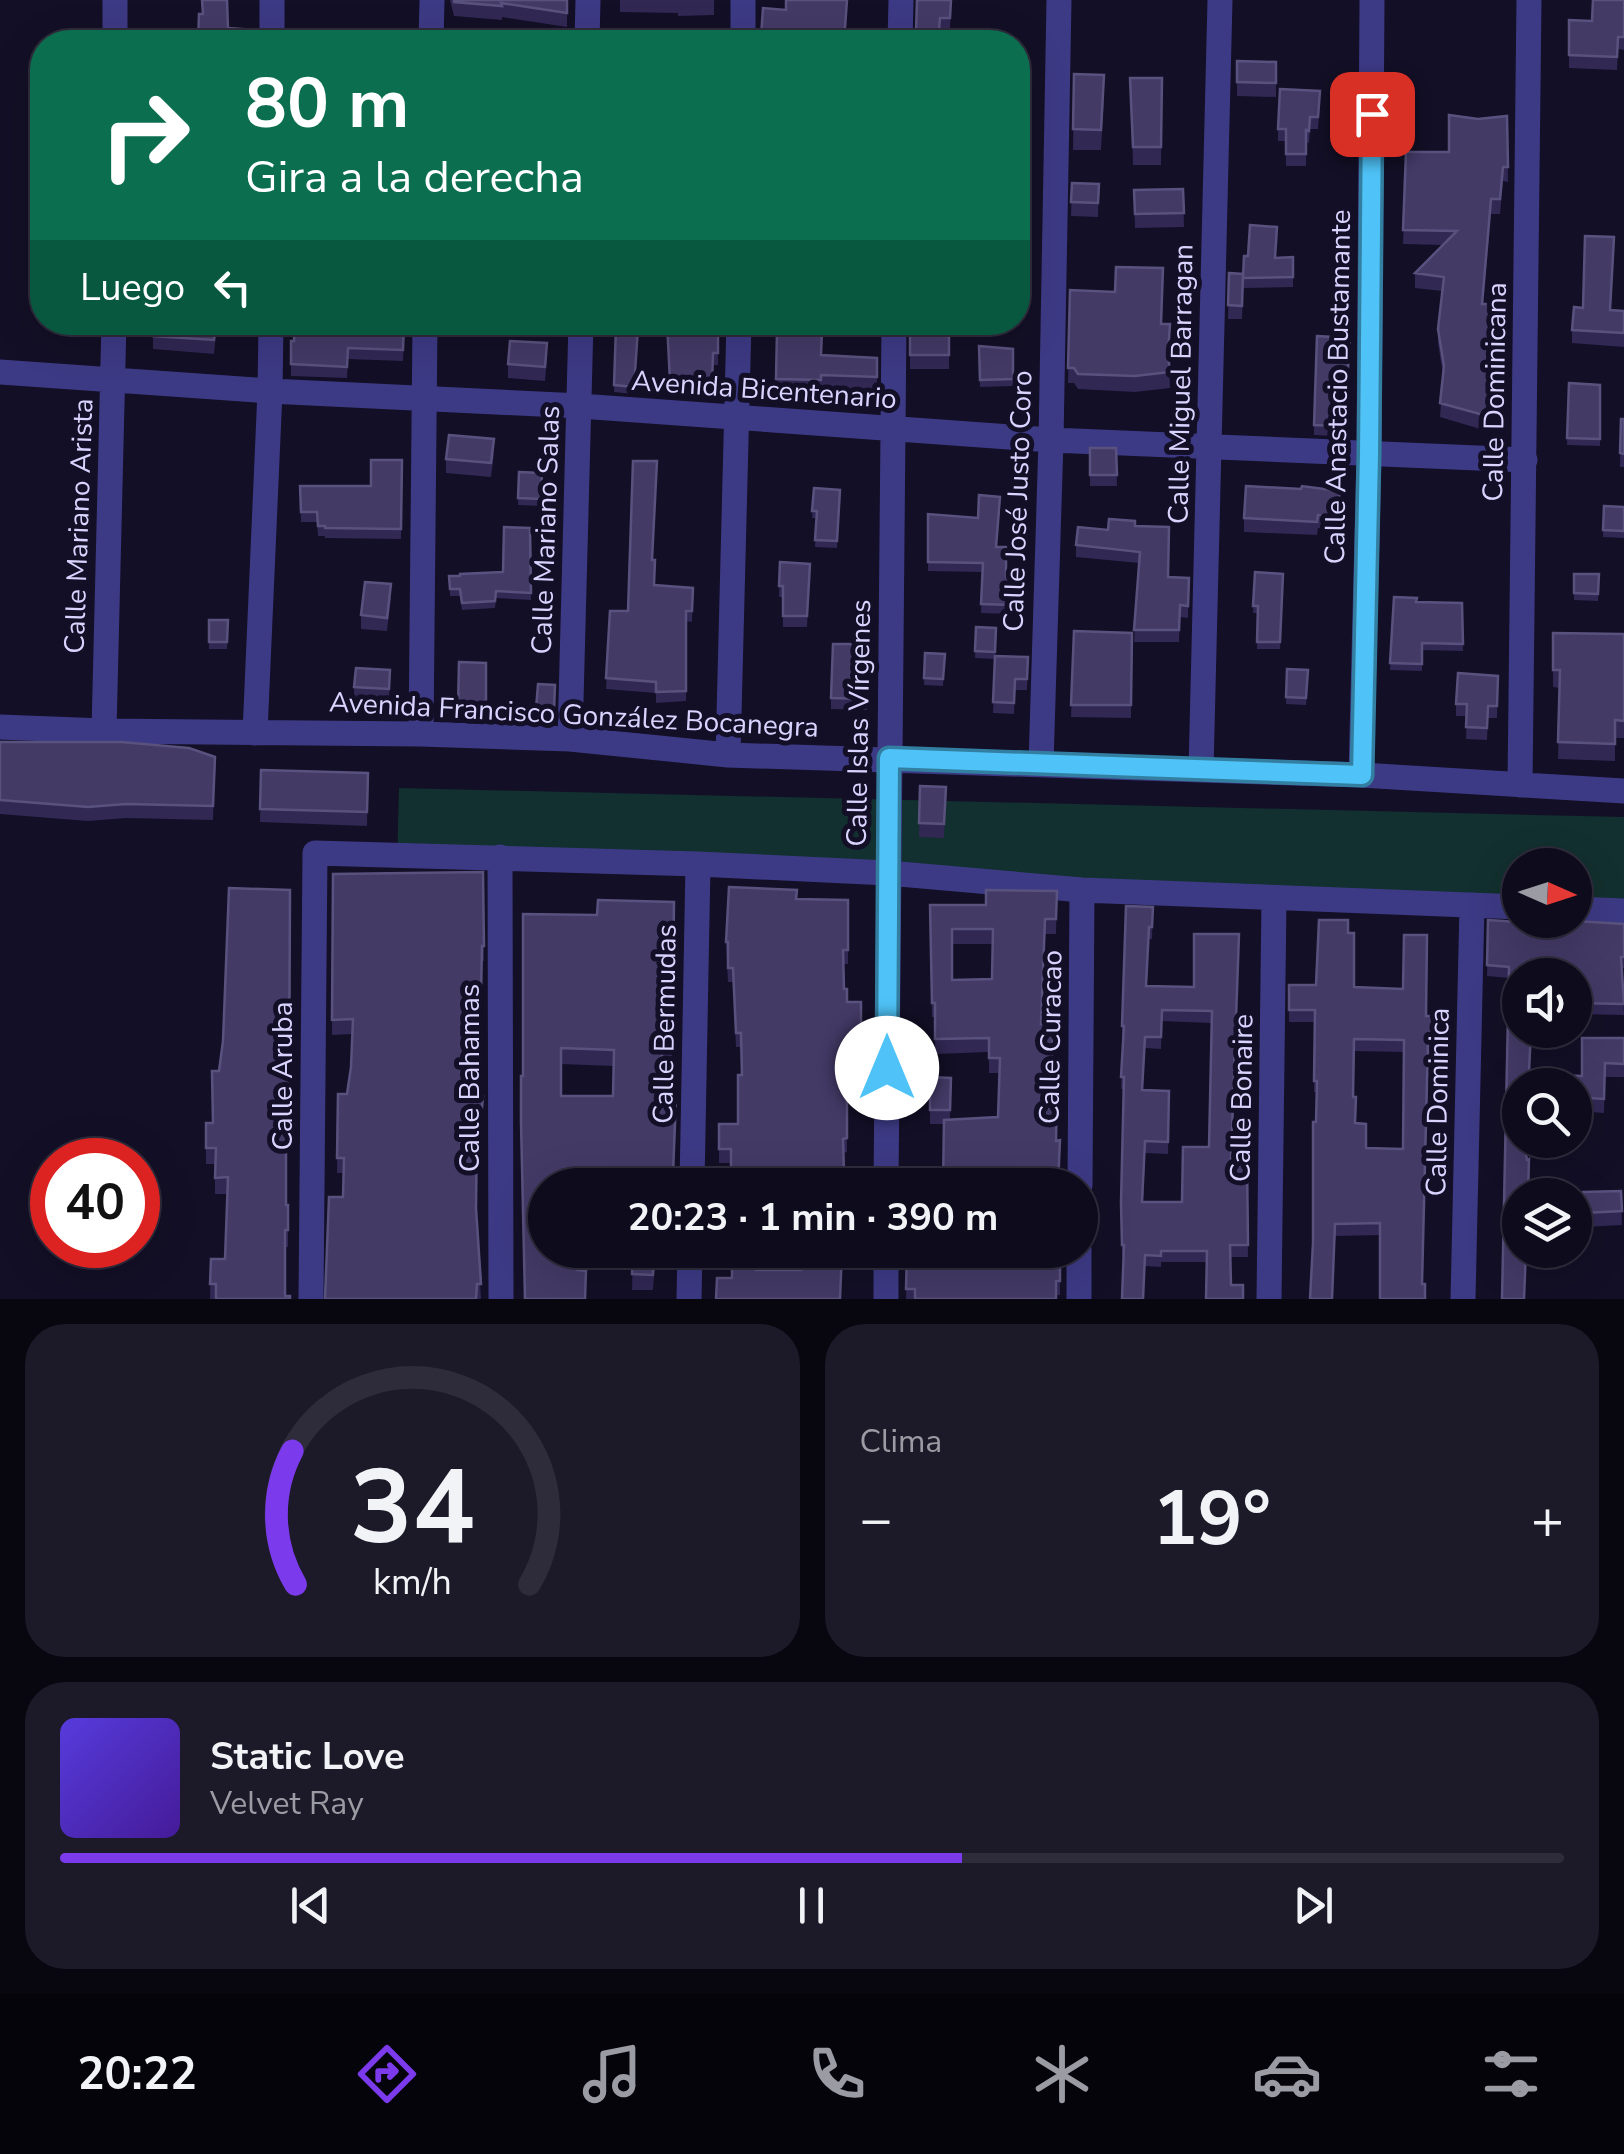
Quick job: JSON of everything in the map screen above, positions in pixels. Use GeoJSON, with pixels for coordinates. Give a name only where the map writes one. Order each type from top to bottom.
{"type":"FeatureCollection","features":[{"type":"Feature","properties":{"kind":"street"},"geometry":{"type":"LineString","coordinates":[[115,0],[115,30]]}},
{"type":"Feature","properties":{"kind":"street"},"geometry":{"type":"LineString","coordinates":[[272,0],[272,30]]}},
{"type":"Feature","properties":{"kind":"street"},"geometry":{"type":"LineString","coordinates":[[431,30],[432,0]]}},
{"type":"Feature","properties":{"kind":"street"},"geometry":{"type":"LineString","coordinates":[[587,30],[588,0]]}},
{"type":"Feature","properties":{"kind":"street"},"geometry":{"type":"LineString","coordinates":[[743,0],[743,30]]}},
{"type":"Feature","properties":{"kind":"street"},"geometry":{"type":"LineString","coordinates":[[900,0],[900,30]]}},
{"type":"Feature","properties":{"kind":"street","name":"Calle José Justo Coro"},"geometry":{"type":"LineString","coordinates":[[1041,764],[1058,0]]}},
{"type":"Feature","properties":{"kind":"street","name":"Calle Miguel Barragan"},"geometry":{"type":"LineString","coordinates":[[1201,770],[1220,0]]}},
{"type":"Feature","properties":{"kind":"street","name":"Calle Anastacio Bustamante"},"geometry":{"type":"LineString","coordinates":[[1362,775],[1372,0]]}},
{"type":"Feature","properties":{"kind":"street","name":"Calle Dominicana"},"geometry":{"type":"LineString","coordinates":[[1520,785],[1529,0]]}},
{"type":"Feature","properties":{"kind":"street","name":"Calle Mariano Arista"},"geometry":{"type":"LineString","coordinates":[[104,730],[114,335]]}},
{"type":"Feature","properties":{"kind":"street"},"geometry":{"type":"LineString","coordinates":[[255,733],[270,335]]}},
{"type":"Feature","properties":{"kind":"street"},"geometry":{"type":"LineString","coordinates":[[421,734],[425,335]]}},
{"type":"Feature","properties":{"kind":"street","name":"Calle Mariano Salas"},"geometry":{"type":"LineString","coordinates":[[570,739],[581,335]]}},
{"type":"Feature","properties":{"kind":"street"},"geometry":{"type":"LineString","coordinates":[[728,755],[739,335]]}},
{"type":"Feature","properties":{"kind":"street","name":"Calle Islas Vírgenes"},"geometry":{"type":"LineString","coordinates":[[886,1168],[894,335]]}},
{"type":"Feature","properties":{"kind":"street","name":"Avenida Bicentenario"},"geometry":{"type":"LineString","coordinates":[[0,372],[270,391],[580,406],[1051,440],[1525,460]]}},
{"type":"Feature","properties":{"kind":"street","name":"Avenida Francisco González Bocanegra"},"geometry":{"type":"LineString","coordinates":[[0,727],[570,739],[728,755],[1362,775],[1624,791]]}},
{"type":"Feature","properties":{"kind":"street","name":"Calle Aruba"},"geometry":{"type":"LineString","coordinates":[[312,1299],[315,853],[500,857]]}},
{"type":"Feature","properties":{"kind":"street"},"geometry":{"type":"LineString","coordinates":[[500,857],[888,873],[1082,890],[1502,906]]}},
{"type":"Feature","properties":{"kind":"street","name":"Calle Bahamas"},"geometry":{"type":"LineString","coordinates":[[500,857],[501,1299]]}},
{"type":"Feature","properties":{"kind":"street","name":"Calle Bermudas"},"geometry":{"type":"LineString","coordinates":[[692,1168],[698,864]]}},
{"type":"Feature","properties":{"kind":"street","name":"Calle Curacao"},"geometry":{"type":"LineString","coordinates":[[1080,1168],[1082,890]]}},
{"type":"Feature","properties":{"kind":"street","name":"Calle Bonaire"},"geometry":{"type":"LineString","coordinates":[[1269,1299],[1274,898]]}},
{"type":"Feature","properties":{"kind":"street","name":"Calle Dominica"},"geometry":{"type":"LineString","coordinates":[[1464,1299],[1472,905]]}},
{"type":"Feature","properties":{"kind":"street"},"geometry":{"type":"LineString","coordinates":[[1592,910],[1624,911]]}},
{"type":"Feature","properties":{"kind":"street"},"geometry":{"type":"LineString","coordinates":[[689,1299],[690,1268]]}},
{"type":"Feature","properties":{"kind":"street"},"geometry":{"type":"LineString","coordinates":[[886,1268],[886,1299]]}},
{"type":"Feature","properties":{"kind":"street"},"geometry":{"type":"LineString","coordinates":[[1079,1268],[1079,1299]]}},
{"type":"Feature","properties":{"kind":"green space"},"geometry":{"type":"Polygon","coordinates":[[[399,788],[1624,817],[1624,910],[1592,909],[1592,848],[1502,848],[1502,905],[397,865],[399,788]]]}},
{"type":"Feature","properties":{"kind":"building"},"geometry":{"type":"Polygon","coordinates":[[[202,0],[227,0],[228,28],[256,30],[198,30],[199,14],[203,14],[202,0]]]}},
{"type":"Feature","properties":{"kind":"building"},"geometry":{"type":"Polygon","coordinates":[[[454,0],[567,0],[567,13],[501,3],[502,6],[454,0]]]}},
{"type":"Feature","properties":{"kind":"building"},"geometry":{"type":"Polygon","coordinates":[[[786,0],[847,0],[845,30],[761,30],[763,8],[786,10],[786,0]]]}},
{"type":"Feature","properties":{"kind":"building"},"geometry":{"type":"Polygon","coordinates":[[[917,0],[951,0],[950,18],[940,18],[939,30],[916,30],[917,0]]]}},
{"type":"Feature","properties":{"kind":"building"},"geometry":{"type":"Polygon","coordinates":[[[1593,0],[1624,0],[1624,37],[1618,37],[1617,57],[1569,55],[1569,20],[1592,21],[1593,0]]]}},
{"type":"Feature","properties":{"kind":"building"},"geometry":{"type":"Polygon","coordinates":[[[1237,61],[1276,62],[1276,83],[1237,82],[1237,61]]]}},
{"type":"Feature","properties":{"kind":"building"},"geometry":{"type":"Polygon","coordinates":[[[1074,74],[1104,75],[1101,130],[1073,129],[1074,74]]]}},
{"type":"Feature","properties":{"kind":"building"},"geometry":{"type":"Polygon","coordinates":[[[1130,78],[1162,78],[1161,147],[1133,147],[1130,78]]]}},
{"type":"Feature","properties":{"kind":"building"},"geometry":{"type":"Polygon","coordinates":[[[1280,89],[1320,91],[1318,117],[1310,117],[1309,131],[1306,130],[1306,154],[1286,154],[1286,129],[1278,129],[1280,89]]]}},
{"type":"Feature","properties":{"kind":"building"},"geometry":{"type":"Polygon","coordinates":[[[1449,115],[1478,119],[1507,116],[1508,167],[1503,167],[1500,199],[1491,199],[1482,304],[1490,304],[1488,357],[1501,358],[1487,416],[1440,403],[1444,366],[1438,329],[1444,277],[1415,273],[1457,231],[1403,230],[1406,152],[1449,152],[1449,115]]]}},
{"type":"Feature","properties":{"kind":"building"},"geometry":{"type":"Polygon","coordinates":[[[1072,183],[1099,184],[1098,203],[1071,202],[1072,183]]]}},
{"type":"Feature","properties":{"kind":"building"},"geometry":{"type":"Polygon","coordinates":[[[1183,189],[1184,213],[1135,214],[1134,190],[1183,189]]]}},
{"type":"Feature","properties":{"kind":"building"},"geometry":{"type":"Polygon","coordinates":[[[1250,225],[1277,227],[1275,258],[1293,257],[1293,277],[1243,278],[1250,225]]]}},
{"type":"Feature","properties":{"kind":"building"},"geometry":{"type":"Polygon","coordinates":[[[1585,236],[1614,237],[1610,310],[1624,311],[1624,333],[1572,330],[1574,307],[1583,308],[1585,236]]]}},
{"type":"Feature","properties":{"kind":"building"},"geometry":{"type":"Polygon","coordinates":[[[1116,267],[1163,268],[1161,324],[1170,324],[1170,372],[1135,376],[1078,374],[1074,368],[1068,368],[1070,290],[1115,292],[1116,267]]]}},
{"type":"Feature","properties":{"kind":"building"},"geometry":{"type":"Polygon","coordinates":[[[1229,273],[1243,274],[1242,306],[1228,305],[1229,273]]]}},
{"type":"Feature","properties":{"kind":"building"},"geometry":{"type":"Polygon","coordinates":[[[153,335],[215,335],[214,340],[153,335]]]}},
{"type":"Feature","properties":{"kind":"building"},"geometry":{"type":"Polygon","coordinates":[[[294,335],[404,335],[403,350],[348,348],[347,367],[291,364],[294,335]]]}},
{"type":"Feature","properties":{"kind":"building"},"geometry":{"type":"Polygon","coordinates":[[[616,335],[638,335],[634,387],[614,385],[616,335]]]}},
{"type":"Feature","properties":{"kind":"building"},"geometry":{"type":"Polygon","coordinates":[[[668,335],[718,335],[712,387],[689,385],[689,380],[670,382],[668,335]]]}},
{"type":"Feature","properties":{"kind":"building"},"geometry":{"type":"Polygon","coordinates":[[[777,335],[822,335],[821,355],[877,358],[877,377],[821,375],[821,380],[776,379],[777,335]]]}},
{"type":"Feature","properties":{"kind":"building"},"geometry":{"type":"Polygon","coordinates":[[[910,335],[949,336],[949,355],[910,355],[910,335]]]}},
{"type":"Feature","properties":{"kind":"building"},"geometry":{"type":"Polygon","coordinates":[[[1317,336],[1350,338],[1345,413],[1337,413],[1337,426],[1314,425],[1317,336]]]}},
{"type":"Feature","properties":{"kind":"building"},"geometry":{"type":"Polygon","coordinates":[[[510,341],[547,343],[545,367],[508,364],[510,341]]]}},
{"type":"Feature","properties":{"kind":"building"},"geometry":{"type":"Polygon","coordinates":[[[979,346],[1013,349],[1013,379],[980,380],[979,346]]]}},
{"type":"Feature","properties":{"kind":"building"},"geometry":{"type":"Polygon","coordinates":[[[1569,383],[1600,385],[1600,439],[1567,438],[1569,383]]]}},
{"type":"Feature","properties":{"kind":"building"},"geometry":{"type":"Polygon","coordinates":[[[1624,419],[1624,454],[1620,453],[1624,419]]]}},
{"type":"Feature","properties":{"kind":"building"},"geometry":{"type":"Polygon","coordinates":[[[449,435],[494,439],[491,463],[446,459],[449,435]]]}},
{"type":"Feature","properties":{"kind":"building"},"geometry":{"type":"Polygon","coordinates":[[[1090,448],[1116,448],[1117,475],[1090,475],[1090,448]]]}},
{"type":"Feature","properties":{"kind":"building"},"geometry":{"type":"Polygon","coordinates":[[[371,460],[402,460],[401,529],[325,528],[318,526],[317,512],[301,512],[300,486],[371,486],[371,460]]]}},
{"type":"Feature","properties":{"kind":"building"},"geometry":{"type":"Polygon","coordinates":[[[633,461],[657,461],[654,585],[693,588],[692,611],[686,611],[686,691],[656,692],[656,682],[606,678],[610,611],[628,611],[633,461]]]}},
{"type":"Feature","properties":{"kind":"building"},"geometry":{"type":"Polygon","coordinates":[[[519,472],[542,473],[541,499],[518,498],[519,472]]]}},
{"type":"Feature","properties":{"kind":"building"},"geometry":{"type":"Polygon","coordinates":[[[1246,486],[1340,491],[1337,517],[1318,515],[1317,522],[1244,518],[1246,486]]]}},
{"type":"Feature","properties":{"kind":"building"},"geometry":{"type":"Polygon","coordinates":[[[814,488],[840,490],[837,541],[815,540],[814,488]]]}},
{"type":"Feature","properties":{"kind":"building"},"geometry":{"type":"Polygon","coordinates":[[[979,495],[1000,497],[996,547],[1006,547],[1006,576],[1013,576],[1011,605],[981,604],[983,563],[928,562],[928,514],[978,518],[979,495]]]}},
{"type":"Feature","properties":{"kind":"building"},"geometry":{"type":"Polygon","coordinates":[[[1604,506],[1624,507],[1624,531],[1603,530],[1604,506]]]}},
{"type":"Feature","properties":{"kind":"building"},"geometry":{"type":"Polygon","coordinates":[[[1109,519],[1135,521],[1135,526],[1169,527],[1168,577],[1189,578],[1188,606],[1180,605],[1179,630],[1134,630],[1140,552],[1076,545],[1078,527],[1108,530],[1109,519]]]}},
{"type":"Feature","properties":{"kind":"building"},"geometry":{"type":"Polygon","coordinates":[[[504,527],[530,528],[531,593],[496,591],[495,601],[462,603],[460,589],[450,589],[449,576],[503,572],[504,527]]]}},
{"type":"Feature","properties":{"kind":"building"},"geometry":{"type":"Polygon","coordinates":[[[780,562],[810,564],[807,616],[783,616],[780,562]]]}},
{"type":"Feature","properties":{"kind":"building"},"geometry":{"type":"Polygon","coordinates":[[[1255,572],[1283,574],[1280,642],[1257,642],[1255,572]]]}},
{"type":"Feature","properties":{"kind":"building"},"geometry":{"type":"Polygon","coordinates":[[[1574,574],[1599,574],[1598,594],[1574,593],[1574,574]]]}},
{"type":"Feature","properties":{"kind":"building"},"geometry":{"type":"Polygon","coordinates":[[[365,582],[391,584],[387,618],[361,615],[365,582]]]}},
{"type":"Feature","properties":{"kind":"building"},"geometry":{"type":"Polygon","coordinates":[[[1394,597],[1417,598],[1416,602],[1462,603],[1463,644],[1422,643],[1422,664],[1390,663],[1394,597]]]}},
{"type":"Feature","properties":{"kind":"building"},"geometry":{"type":"Polygon","coordinates":[[[209,620],[228,620],[227,642],[209,642],[209,620]]]}},
{"type":"Feature","properties":{"kind":"building"},"geometry":{"type":"Polygon","coordinates":[[[976,627],[996,628],[995,652],[975,651],[976,627]]]}},
{"type":"Feature","properties":{"kind":"building"},"geometry":{"type":"Polygon","coordinates":[[[1074,631],[1132,633],[1131,705],[1071,705],[1074,631]]]}},
{"type":"Feature","properties":{"kind":"building"},"geometry":{"type":"Polygon","coordinates":[[[1553,633],[1624,634],[1624,721],[1615,720],[1615,744],[1558,742],[1560,670],[1553,670],[1553,633]]]}},
{"type":"Feature","properties":{"kind":"building"},"geometry":{"type":"Polygon","coordinates":[[[833,644],[866,644],[867,699],[831,698],[833,644]]]}},
{"type":"Feature","properties":{"kind":"building"},"geometry":{"type":"Polygon","coordinates":[[[925,653],[945,654],[943,679],[924,678],[925,653]]]}},
{"type":"Feature","properties":{"kind":"building"},"geometry":{"type":"Polygon","coordinates":[[[995,656],[1028,657],[1027,679],[1015,679],[1014,703],[993,702],[995,656]]]}},
{"type":"Feature","properties":{"kind":"building"},"geometry":{"type":"Polygon","coordinates":[[[459,662],[486,663],[486,707],[458,707],[459,662]]]}},
{"type":"Feature","properties":{"kind":"building"},"geometry":{"type":"Polygon","coordinates":[[[356,668],[390,670],[389,689],[354,687],[356,668]]]}},
{"type":"Feature","properties":{"kind":"building"},"geometry":{"type":"Polygon","coordinates":[[[1287,669],[1308,670],[1306,698],[1286,697],[1287,669]]]}},
{"type":"Feature","properties":{"kind":"building"},"geometry":{"type":"Polygon","coordinates":[[[1458,673],[1498,676],[1497,706],[1488,706],[1487,728],[1466,727],[1467,704],[1456,704],[1458,673]]]}},
{"type":"Feature","properties":{"kind":"building"},"geometry":{"type":"Polygon","coordinates":[[[538,684],[555,685],[554,710],[536,709],[538,684]]]}},
{"type":"Feature","properties":{"kind":"building"},"geometry":{"type":"Polygon","coordinates":[[[0,742],[121,742],[189,748],[215,757],[213,806],[88,807],[0,800],[0,742]]]}},
{"type":"Feature","properties":{"kind":"building"},"geometry":{"type":"Polygon","coordinates":[[[261,770],[368,773],[367,812],[260,809],[261,770]]]}},
{"type":"Feature","properties":{"kind":"building"},"geometry":{"type":"Polygon","coordinates":[[[920,786],[946,787],[944,824],[919,823],[920,786]]]}},
{"type":"Feature","properties":{"kind":"building"},"geometry":{"type":"Polygon","coordinates":[[[483,872],[479,1096],[483,1096],[481,1120],[477,1120],[476,1208],[481,1284],[477,1284],[476,1299],[325,1299],[329,1197],[343,1197],[344,1158],[337,1158],[338,1094],[347,1094],[353,1019],[332,1020],[333,874],[483,872]]]}},
{"type":"Feature","properties":{"kind":"building"},"geometry":{"type":"Polygon","coordinates":[[[729,887],[797,890],[796,899],[848,900],[844,989],[847,1002],[861,1002],[861,1039],[847,1039],[844,1168],[731,1168],[731,1149],[719,1149],[719,1124],[738,1124],[738,1075],[742,1075],[741,1033],[736,1033],[733,968],[728,968],[729,887]]]}},
{"type":"Feature","properties":{"kind":"building"},"geometry":{"type":"Polygon","coordinates":[[[229,888],[290,890],[285,1296],[290,1299],[216,1299],[216,1284],[210,1284],[211,1259],[225,1259],[228,1177],[215,1178],[216,1148],[206,1148],[206,1123],[213,1123],[212,1071],[219,1071],[223,1041],[229,888]]]}},
{"type":"Feature","properties":{"kind":"building"},"geometry":{"type":"Polygon","coordinates":[[[986,890],[1057,891],[1056,919],[1045,919],[1041,1024],[1053,1023],[1059,1168],[943,1168],[944,1120],[998,1117],[1000,1058],[989,1058],[989,1038],[935,1039],[930,905],[986,905],[986,890]],[[952,929],[952,980],[992,979],[993,929],[952,929]]]}},
{"type":"Feature","properties":{"kind":"building"},"geometry":{"type":"Polygon","coordinates":[[[598,900],[674,902],[672,1050],[662,1050],[661,1098],[676,1098],[673,1168],[528,1168],[528,1268],[586,1271],[585,1299],[525,1299],[521,1122],[523,914],[597,915],[598,900]],[[561,1048],[561,1096],[613,1096],[614,1050],[561,1048]]]}},
{"type":"Feature","properties":{"kind":"building"},"geometry":{"type":"Polygon","coordinates":[[[1126,906],[1153,907],[1146,986],[1194,987],[1194,934],[1239,934],[1231,1159],[1247,1159],[1248,1245],[1230,1245],[1231,1285],[1243,1285],[1243,1299],[1206,1299],[1207,1251],[1161,1251],[1161,1256],[1145,1255],[1143,1299],[1122,1299],[1126,906]],[[1162,1010],[1161,1037],[1145,1037],[1142,1090],[1169,1091],[1168,1142],[1145,1141],[1142,1202],[1182,1202],[1183,1147],[1209,1147],[1212,1011],[1162,1010]]]}},
{"type":"Feature","properties":{"kind":"building"},"geometry":{"type":"Polygon","coordinates":[[[1319,920],[1348,920],[1348,933],[1354,933],[1354,987],[1403,989],[1404,935],[1427,935],[1426,1016],[1440,1016],[1439,1041],[1428,1041],[1422,1284],[1425,1299],[1380,1299],[1380,1223],[1335,1224],[1332,1299],[1310,1299],[1317,1081],[1315,1010],[1289,1010],[1289,985],[1316,985],[1319,920]],[[1354,1039],[1355,1123],[1366,1124],[1366,1148],[1403,1149],[1404,1040],[1354,1039]]]}},
{"type":"Feature","properties":{"kind":"building"},"geometry":{"type":"Polygon","coordinates":[[[1488,920],[1502,921],[1502,938],[1592,938],[1592,922],[1624,924],[1624,1004],[1592,1003],[1592,958],[1502,958],[1502,966],[1487,965],[1488,920]]]}},
{"type":"Feature","properties":{"kind":"building"},"geometry":{"type":"Polygon","coordinates":[[[1592,1038],[1624,1038],[1624,1064],[1605,1063],[1604,1099],[1592,1098],[1592,1068],[1582,1068],[1582,1048],[1592,1048],[1592,1038]]]}},
{"type":"Feature","properties":{"kind":"building"},"geometry":{"type":"Polygon","coordinates":[[[1507,1048],[1530,1048],[1529,1068],[1507,1068],[1507,1048]]]}},
{"type":"Feature","properties":{"kind":"building"},"geometry":{"type":"Polygon","coordinates":[[[930,1077],[951,1078],[950,1110],[930,1110],[930,1077]]]}},
{"type":"Feature","properties":{"kind":"building"},"geometry":{"type":"Polygon","coordinates":[[[1505,1158],[1529,1159],[1528,1178],[1505,1178],[1505,1158]]]}},
{"type":"Feature","properties":{"kind":"building"},"geometry":{"type":"Polygon","coordinates":[[[1621,1191],[1622,1211],[1592,1213],[1592,1192],[1621,1191]]]}},
{"type":"Feature","properties":{"kind":"building"},"geometry":{"type":"Polygon","coordinates":[[[632,1268],[653,1268],[653,1275],[632,1274],[632,1268]]]}},
{"type":"Feature","properties":{"kind":"building"},"geometry":{"type":"Polygon","coordinates":[[[732,1268],[841,1268],[840,1299],[716,1299],[717,1278],[732,1278],[732,1268]]]}},
{"type":"Feature","properties":{"kind":"building"},"geometry":{"type":"Polygon","coordinates":[[[907,1268],[1060,1268],[1056,1299],[915,1299],[915,1289],[906,1289],[907,1268]]]}},
{"type":"Feature","properties":{"kind":"building"},"geometry":{"type":"Polygon","coordinates":[[[1503,1268],[1525,1268],[1524,1299],[1502,1299],[1503,1268]]]}},
{"type":"Feature","properties":{"kind":"route"},"geometry":{"type":"LineString","coordinates":[[887,1068],[889,758],[1362,775],[1372,114]]}}]}
